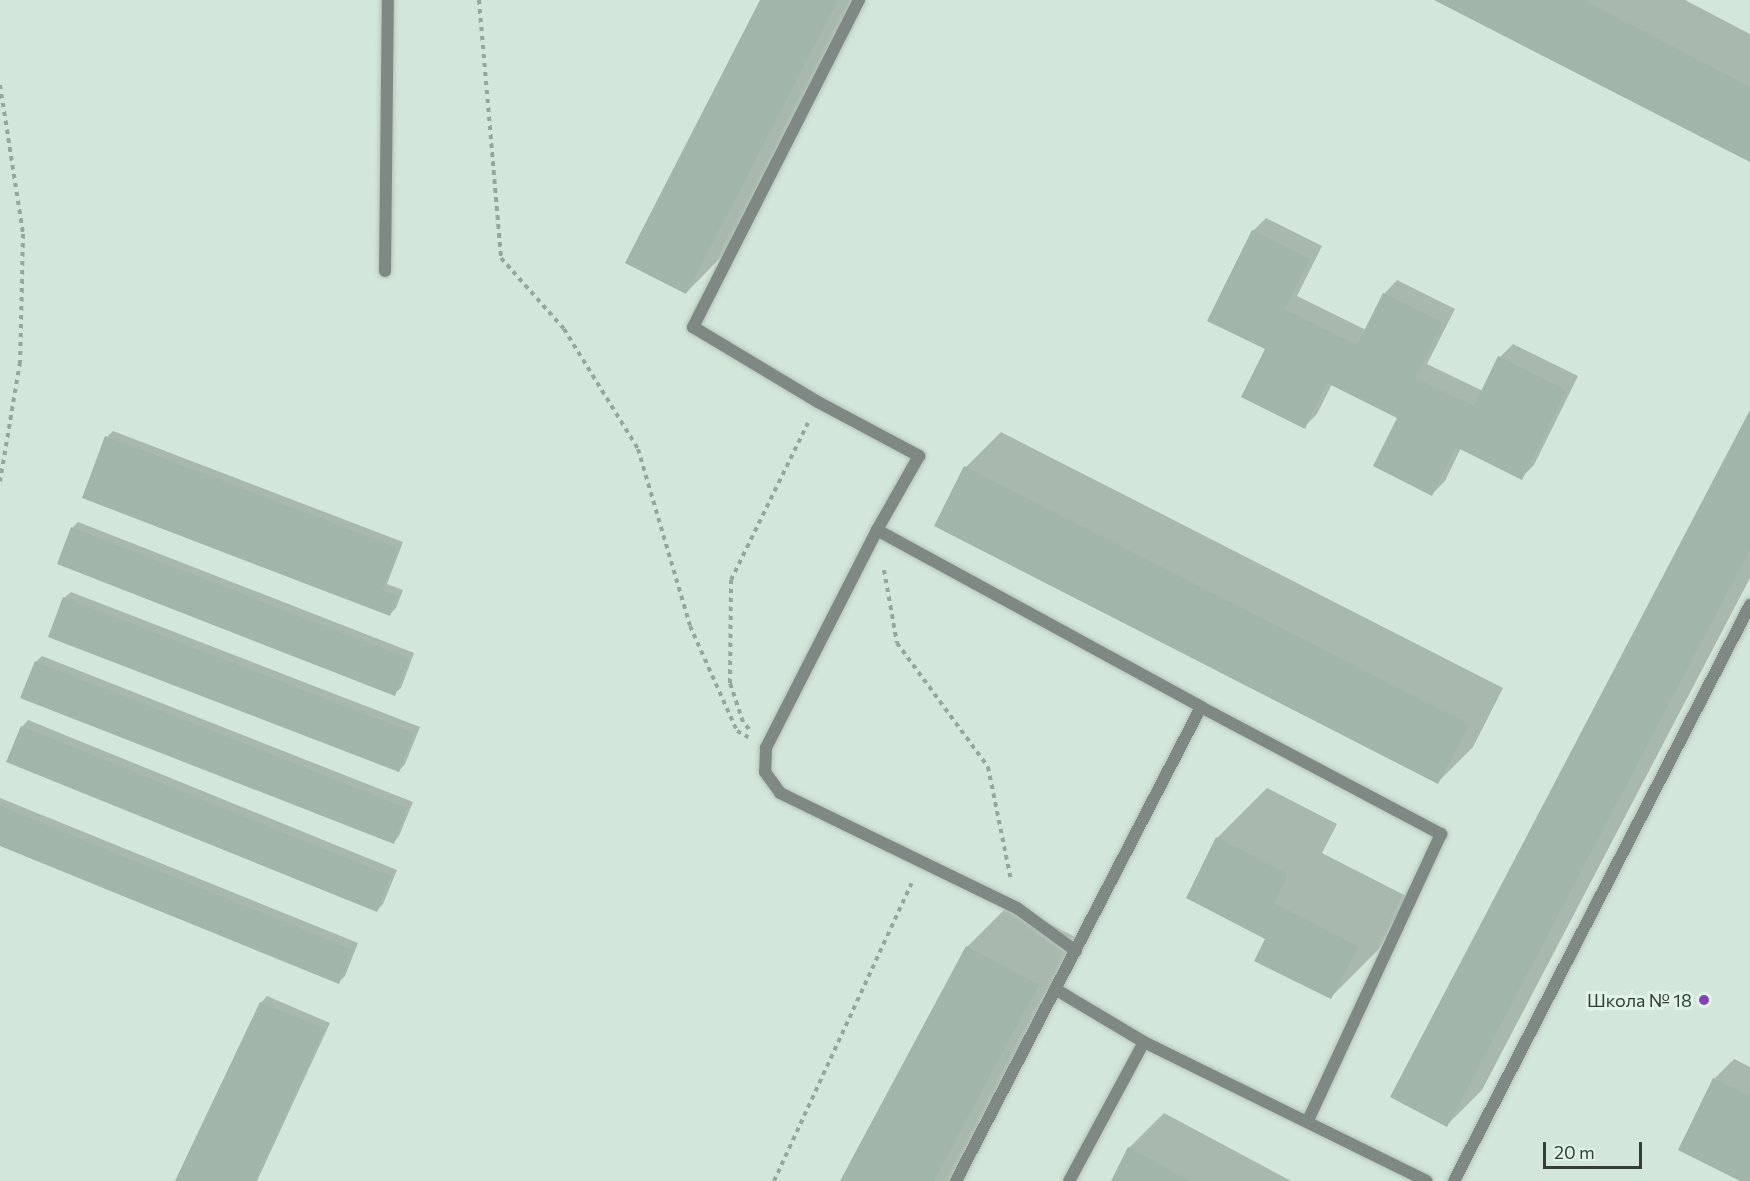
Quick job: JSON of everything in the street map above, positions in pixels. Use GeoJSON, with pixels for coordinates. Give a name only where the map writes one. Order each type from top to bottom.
{"type":"FeatureCollection","features":[{"type":"Feature","properties":{"kind":"street"},"geometry":{"type":"LineString","coordinates":[[385,271],[388,0]]}},
{"type":"Feature","properties":{"kind":"street"},"geometry":{"type":"LineString","coordinates":[[860,0],[693,327],[818,402],[919,456],[877,530],[766,747],[765,772],[780,793],[1017,908],[1076,951]]}},
{"type":"Feature","properties":{"kind":"street"},"geometry":{"type":"LineString","coordinates":[[877,530],[1441,834],[1308,1121]]}},
{"type":"Feature","properties":{"kind":"street"},"geometry":{"type":"LineString","coordinates":[[1454,1181],[1750,605]]}},
{"type":"Feature","properties":{"kind":"street"},"geometry":{"type":"LineString","coordinates":[[956,1181],[1202,707]]}},
{"type":"Feature","properties":{"kind":"street"},"geometry":{"type":"LineString","coordinates":[[1055,989],[1144,1042],[1427,1181]]}},
{"type":"Feature","properties":{"kind":"street"},"geometry":{"type":"LineString","coordinates":[[1069,1181],[1144,1042]]}},
{"type":"Feature","properties":{"kind":"path"},"geometry":{"type":"LineString","coordinates":[[479,0],[501,258],[564,329],[638,449],[690,626],[737,731],[766,747]]}},
{"type":"Feature","properties":{"kind":"path"},"geometry":{"type":"LineString","coordinates":[[0,85],[23,234],[20,362],[0,481]]}},
{"type":"Feature","properties":{"kind":"path"},"geometry":{"type":"LineString","coordinates":[[766,747],[743,722],[729,683],[731,580],[818,402]]}},
{"type":"Feature","properties":{"kind":"path"},"geometry":{"type":"LineString","coordinates":[[877,530],[897,643],[988,767],[1017,908]]}},
{"type":"Feature","properties":{"kind":"path"},"geometry":{"type":"LineString","coordinates":[[774,1181],[922,860]]}},
{"type":"Feature","properties":{"kind":"building"},"geometry":{"type":"Polygon","coordinates":[[[760,0],[838,0],[686,294],[625,263],[760,0]]]}},
{"type":"Feature","properties":{"kind":"building"},"geometry":{"type":"Polygon","coordinates":[[[1434,0],[1584,0],[1750,87],[1750,162],[1434,0]]]}},
{"type":"Feature","properties":{"kind":"building"},"geometry":{"type":"Polygon","coordinates":[[[1252,230],[1310,259],[1285,309],[1357,345],[1383,293],[1443,323],[1415,378],[1474,406],[1498,356],[1566,390],[1522,480],[1456,447],[1432,496],[1373,466],[1397,418],[1327,383],[1305,429],[1241,397],[1265,349],[1207,321],[1252,230]]]}},
{"type":"Feature","properties":{"kind":"building"},"geometry":{"type":"Polygon","coordinates":[[[1750,410],[1750,549],[1447,1127],[1390,1097],[1750,410]]]}},
{"type":"Feature","properties":{"kind":"building"},"geometry":{"type":"Polygon","coordinates":[[[105,436],[398,548],[382,590],[398,596],[390,616],[82,498],[105,436]]]}},
{"type":"Feature","properties":{"kind":"building"},"geometry":{"type":"Polygon","coordinates":[[[964,466],[1469,724],[1438,784],[934,526],[964,466]]]}},
{"type":"Feature","properties":{"kind":"building"},"geometry":{"type":"Polygon","coordinates":[[[71,527],[409,659],[395,696],[57,564],[71,527]]]}},
{"type":"Feature","properties":{"kind":"building"},"geometry":{"type":"Polygon","coordinates":[[[63,597],[414,733],[399,772],[48,637],[63,597]]]}},
{"type":"Feature","properties":{"kind":"building"},"geometry":{"type":"Polygon","coordinates":[[[35,661],[407,808],[394,844],[20,698],[35,661]]]}},
{"type":"Feature","properties":{"kind":"building"},"geometry":{"type":"Polygon","coordinates":[[[21,726],[391,876],[377,912],[6,762],[21,726]]]}},
{"type":"Feature","properties":{"kind":"building"},"geometry":{"type":"Polygon","coordinates":[[[0,806],[353,950],[339,984],[0,846],[0,806]]]}},
{"type":"Feature","properties":{"kind":"building"},"geometry":{"type":"Polygon","coordinates":[[[1216,837],[1288,874],[1274,903],[1358,946],[1331,999],[1254,961],[1265,939],[1186,898],[1216,837]]]}},
{"type":"Feature","properties":{"kind":"building"},"geometry":{"type":"Polygon","coordinates":[[[966,946],[1039,985],[934,1181],[840,1181],[966,946]]]}},
{"type":"Feature","properties":{"kind":"building"},"geometry":{"type":"Polygon","coordinates":[[[260,1002],[325,1029],[255,1181],[175,1181],[260,1002]]]}},
{"type":"Feature","properties":{"kind":"building"},"geometry":{"type":"Polygon","coordinates":[[[1713,1078],[1750,1096],[1750,1181],[1740,1181],[1678,1150],[1713,1078]]]}},
{"type":"Feature","properties":{"kind":"building"},"geometry":{"type":"Polygon","coordinates":[[[1128,1147],[1191,1181],[1111,1181],[1128,1147]]]}},
{"type":"Feature","properties":{"kind":"place","name":"Школа № 18"},"geometry":{"type":"Point","coordinates":[1704,1000]}}]}
